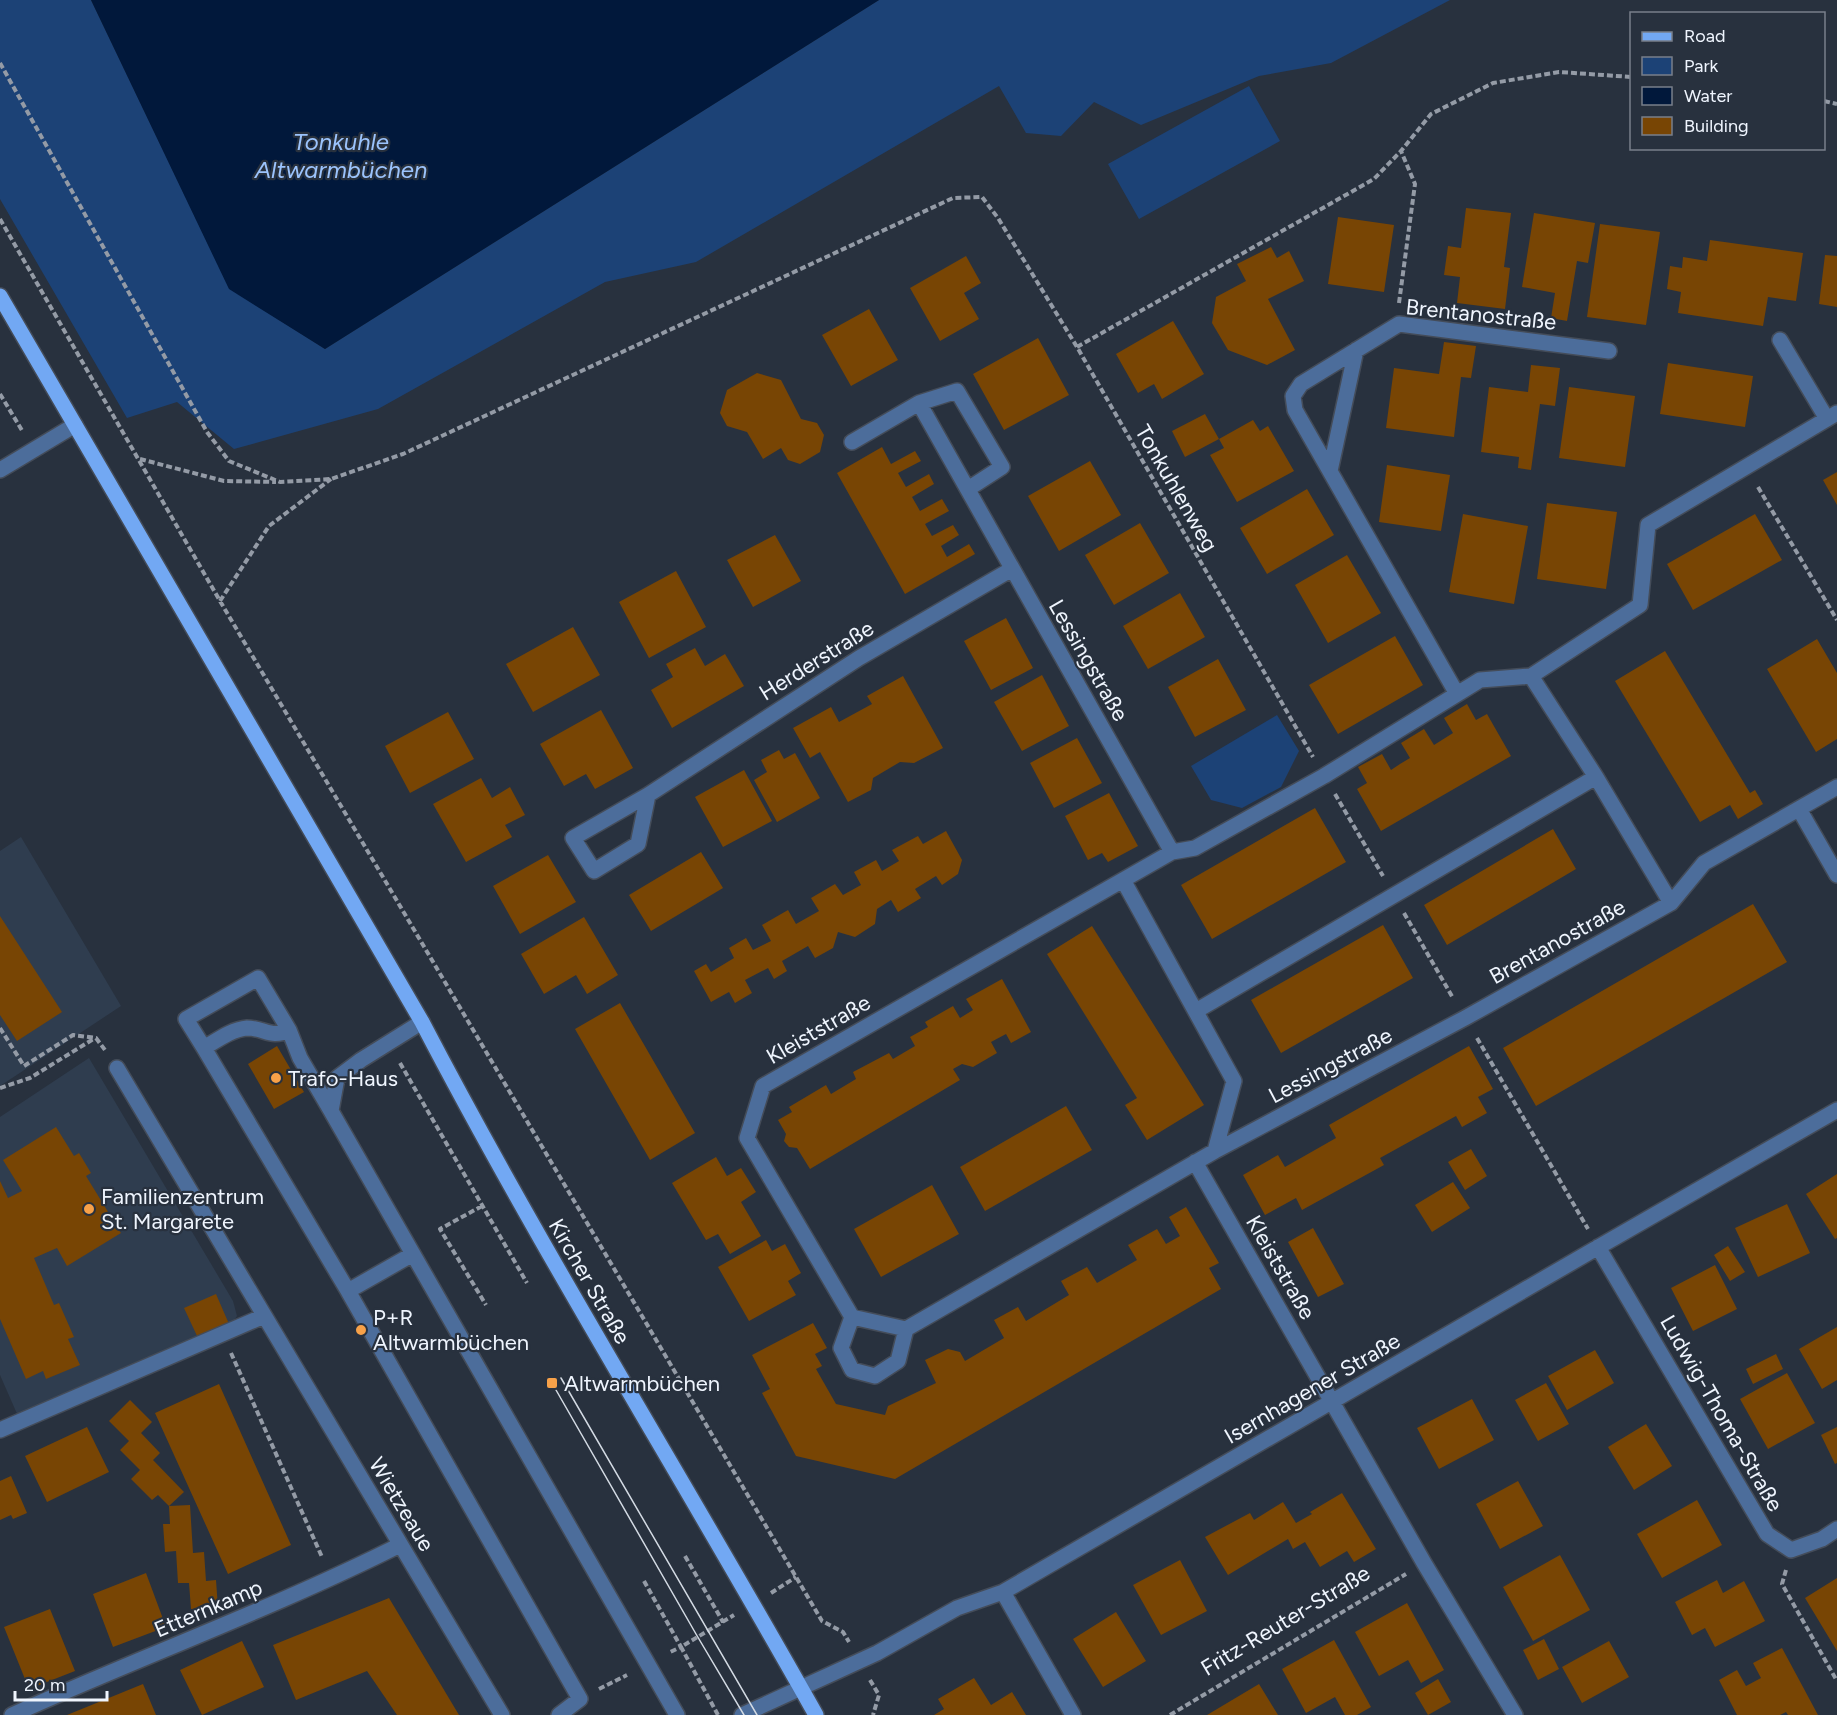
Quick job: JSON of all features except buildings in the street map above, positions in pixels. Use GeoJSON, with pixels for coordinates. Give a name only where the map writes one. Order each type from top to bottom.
{"type":"FeatureCollection","features":[{"type":"Feature","properties":{"kind":"main road","name":"Kircher Straße"},"geometry":{"type":"LineString","coordinates":[[0,296],[422,1022],[476,1126],[816,1715]]}},
{"type":"Feature","properties":{"kind":"street","name":"Brentanostraße"},"geometry":{"type":"LineString","coordinates":[[1457,693],[1295,410],[1293,396],[1301,384],[1399,324],[1609,351]]}},
{"type":"Feature","properties":{"kind":"street"},"geometry":{"type":"LineString","coordinates":[[1123,880],[1172,852],[1195,848],[1324,776],[1480,680],[1531,676],[1640,605],[1648,525],[1832,416],[1780,340]]}},
{"type":"Feature","properties":{"kind":"street"},"geometry":{"type":"LineString","coordinates":[[1330,471],[1356,350]]}},
{"type":"Feature","properties":{"kind":"street"},"geometry":{"type":"LineString","coordinates":[[852,442],[920,403],[957,391],[1002,467],[968,489]]}},
{"type":"Feature","properties":{"kind":"street","name":"Lessingstraße"},"geometry":{"type":"LineString","coordinates":[[920,403],[1172,852]]}},
{"type":"Feature","properties":{"kind":"street"},"geometry":{"type":"LineString","coordinates":[[0,470],[75,425]]}},
{"type":"Feature","properties":{"kind":"street","name":"Herderstraße"},"geometry":{"type":"LineString","coordinates":[[648,795],[638,844],[594,871],[573,838],[648,795],[859,658],[1012,569]]}},
{"type":"Feature","properties":{"kind":"street"},"geometry":{"type":"LineString","coordinates":[[1531,676],[1596,777],[1671,903]]}},
{"type":"Feature","properties":{"kind":"street"},"geometry":{"type":"LineString","coordinates":[[1196,1011],[1596,777]]}},
{"type":"Feature","properties":{"kind":"street","name":"Brentanostraße"},"geometry":{"type":"LineString","coordinates":[[1465,1018],[1671,903],[1704,863],[1837,787]]}},
{"type":"Feature","properties":{"kind":"street"},"geometry":{"type":"LineString","coordinates":[[1799,809],[1837,875]]}},
{"type":"Feature","properties":{"kind":"street","name":"Lessingstraße"},"geometry":{"type":"LineString","coordinates":[[1123,880],[1234,1081],[1215,1151]]}},
{"type":"Feature","properties":{"kind":"street","name":"Kleiststraße"},"geometry":{"type":"LineString","coordinates":[[852,1317],[747,1138],[763,1086],[1123,880]]}},
{"type":"Feature","properties":{"kind":"street"},"geometry":{"type":"LineString","coordinates":[[560,1715],[580,1700],[348,1291],[186,1019],[258,978],[289,1030],[300,1058],[677,1715]]}},
{"type":"Feature","properties":{"kind":"street","name":"Lessingstraße"},"geometry":{"type":"LineString","coordinates":[[1195,1162],[1465,1018]]}},
{"type":"Feature","properties":{"kind":"street"},"geometry":{"type":"LineString","coordinates":[[331,1111],[337,1078],[422,1022]]}},
{"type":"Feature","properties":{"kind":"street"},"geometry":{"type":"LineString","coordinates":[[204,1048],[223,1036],[247,1028],[279,1035],[289,1030]]}},
{"type":"Feature","properties":{"kind":"street","name":"Wietzeaue"},"geometry":{"type":"LineString","coordinates":[[117,1068],[502,1715]]}},
{"type":"Feature","properties":{"kind":"street","name":"Isernhagener Straße"},"geometry":{"type":"LineString","coordinates":[[741,1715],[859,1661],[957,1608],[1003,1592],[1837,1110]]}},
{"type":"Feature","properties":{"kind":"street"},"geometry":{"type":"LineString","coordinates":[[906,1329],[898,1361],[875,1376],[852,1370],[841,1348],[852,1317],[906,1329],[1195,1162]]}},
{"type":"Feature","properties":{"kind":"street","name":"Kleiststraße"},"geometry":{"type":"LineString","coordinates":[[1195,1162],[1332,1403]]}},
{"type":"Feature","properties":{"kind":"street","name":"Ludwig-Thoma-Straße"},"geometry":{"type":"LineString","coordinates":[[1598,1247],[1767,1534],[1791,1550]]}},
{"type":"Feature","properties":{"kind":"street"},"geometry":{"type":"LineString","coordinates":[[348,1291],[413,1254]]}},
{"type":"Feature","properties":{"kind":"street"},"geometry":{"type":"LineString","coordinates":[[0,1430],[264,1316]]}},
{"type":"Feature","properties":{"kind":"street"},"geometry":{"type":"LineString","coordinates":[[1332,1403],[1515,1715]]}},
{"type":"Feature","properties":{"kind":"street"},"geometry":{"type":"LineString","coordinates":[[1791,1550],[1822,1539],[1837,1529]]}},
{"type":"Feature","properties":{"kind":"street","name":"Etternkamp"},"geometry":{"type":"LineString","coordinates":[[12,1715],[32,1711],[332,1579],[400,1545]]}},
{"type":"Feature","properties":{"kind":"street"},"geometry":{"type":"LineString","coordinates":[[1003,1592],[1073,1715]]}},
{"type":"Feature","properties":{"kind":"path"},"geometry":{"type":"LineString","coordinates":[[0,63],[207,432],[229,462],[280,482]]}},
{"type":"Feature","properties":{"kind":"path"},"geometry":{"type":"LineString","coordinates":[[1077,347],[1374,178],[1401,152],[1431,114],[1493,83],[1559,72],[1630,78]]}},
{"type":"Feature","properties":{"kind":"path"},"geometry":{"type":"LineString","coordinates":[[1399,324],[1399,305],[1415,184],[1401,152]]}},
{"type":"Feature","properties":{"kind":"path","name":"Tonkuhlenweg"},"geometry":{"type":"LineString","coordinates":[[331,479],[403,454],[953,198],[982,197],[998,218],[1077,347],[1324,776]]}},
{"type":"Feature","properties":{"kind":"path"},"geometry":{"type":"LineString","coordinates":[[0,219],[220,601],[796,1578],[822,1621],[843,1632],[879,1695],[873,1715]]}},
{"type":"Feature","properties":{"kind":"path"},"geometry":{"type":"LineString","coordinates":[[0,394],[33,450]]}},
{"type":"Feature","properties":{"kind":"path"},"geometry":{"type":"LineString","coordinates":[[139,459],[224,481],[280,482],[331,479]]}},
{"type":"Feature","properties":{"kind":"path"},"geometry":{"type":"LineString","coordinates":[[1747,467],[1837,620]]}},
{"type":"Feature","properties":{"kind":"path"},"geometry":{"type":"LineString","coordinates":[[220,601],[269,526],[331,479]]}},
{"type":"Feature","properties":{"kind":"path"},"geometry":{"type":"LineString","coordinates":[[0,1028],[24,1066],[73,1035],[96,1038],[117,1068]]}},
{"type":"Feature","properties":{"kind":"path"},"geometry":{"type":"LineString","coordinates":[[0,1088],[30,1078],[96,1038]]}},
{"type":"Feature","properties":{"kind":"path"},"geometry":{"type":"LineString","coordinates":[[389,1043],[527,1283]]}},
{"type":"Feature","properties":{"kind":"path"},"geometry":{"type":"LineString","coordinates":[[482,1206],[440,1229],[486,1305]]}},
{"type":"Feature","properties":{"kind":"path"},"geometry":{"type":"LineString","coordinates":[[222,1334],[332,1579]]}},
{"type":"Feature","properties":{"kind":"path"},"geometry":{"type":"LineString","coordinates":[[1791,1550],[1782,1584],[1837,1681]]}},
{"type":"Feature","properties":{"kind":"path"},"geometry":{"type":"LineString","coordinates":[[685,1557],[723,1622]]}},
{"type":"Feature","properties":{"kind":"path","name":"Fritz-Reuter-Straße"},"geometry":{"type":"LineString","coordinates":[[1170,1715],[1424,1563]]}},
{"type":"Feature","properties":{"kind":"path"},"geometry":{"type":"LineString","coordinates":[[681,1647],[796,1578]]}},
{"type":"Feature","properties":{"kind":"path"},"geometry":{"type":"LineString","coordinates":[[644,1581],[718,1715]]}},
{"type":"Feature","properties":{"kind":"shaded area"},"geometry":{"type":"Polygon","coordinates":[[[21,837],[121,1006],[0,1086],[0,851],[21,837]]]}},
{"type":"Feature","properties":{"kind":"shaded area","name":"Familienzentrum St. Margarete"},"geometry":{"type":"Polygon","coordinates":[[[89,1058],[233,1301],[237,1316],[232,1323],[18,1416],[0,1375],[0,1117],[89,1058]]]}},
{"type":"Feature","properties":{"kind":"green space"},"geometry":{"type":"Polygon","coordinates":[[[0,0],[91,0],[229,288],[325,349],[879,0],[1450,0],[1331,63],[1259,76],[1141,125],[1094,102],[1061,136],[1026,133],[999,86],[696,262],[605,282],[378,409],[234,449],[177,402],[127,418],[0,199],[0,0]]]}},
{"type":"Feature","properties":{"kind":"green space"},"geometry":{"type":"Polygon","coordinates":[[[1249,86],[1280,141],[1139,219],[1108,164],[1249,86]]]}},
{"type":"Feature","properties":{"kind":"green space"},"geometry":{"type":"Polygon","coordinates":[[[1277,715],[1299,751],[1281,787],[1242,808],[1211,800],[1191,766],[1277,715]]]}},
{"type":"Feature","properties":{"kind":"water","name":"Tonkuhle Altwarmbüchen"},"geometry":{"type":"Polygon","coordinates":[[[91,0],[879,0],[325,349],[229,289],[91,0]]]}},
{"type":"Feature","properties":{"kind":"tram line"},"geometry":{"type":"LineString","coordinates":[[561,1378],[757,1715]]}},
{"type":"Feature","properties":{"kind":"tram line"},"geometry":{"type":"LineString","coordinates":[[552,1383],[744,1715]]}},
{"type":"Feature","properties":{"kind":"place","name":"Trafo-Haus"},"geometry":{"type":"Point","coordinates":[276,1078]}},
{"type":"Feature","properties":{"kind":"place","name":"Familienzentrum St. Margarete"},"geometry":{"type":"Point","coordinates":[89,1209]}},
{"type":"Feature","properties":{"kind":"place","name":"P+R Altwarmbüchen"},"geometry":{"type":"Point","coordinates":[361,1330]}},
{"type":"Feature","properties":{"kind":"place","name":"Altwarmbüchen"},"geometry":{"type":"Point","coordinates":[552,1383]}}]}
